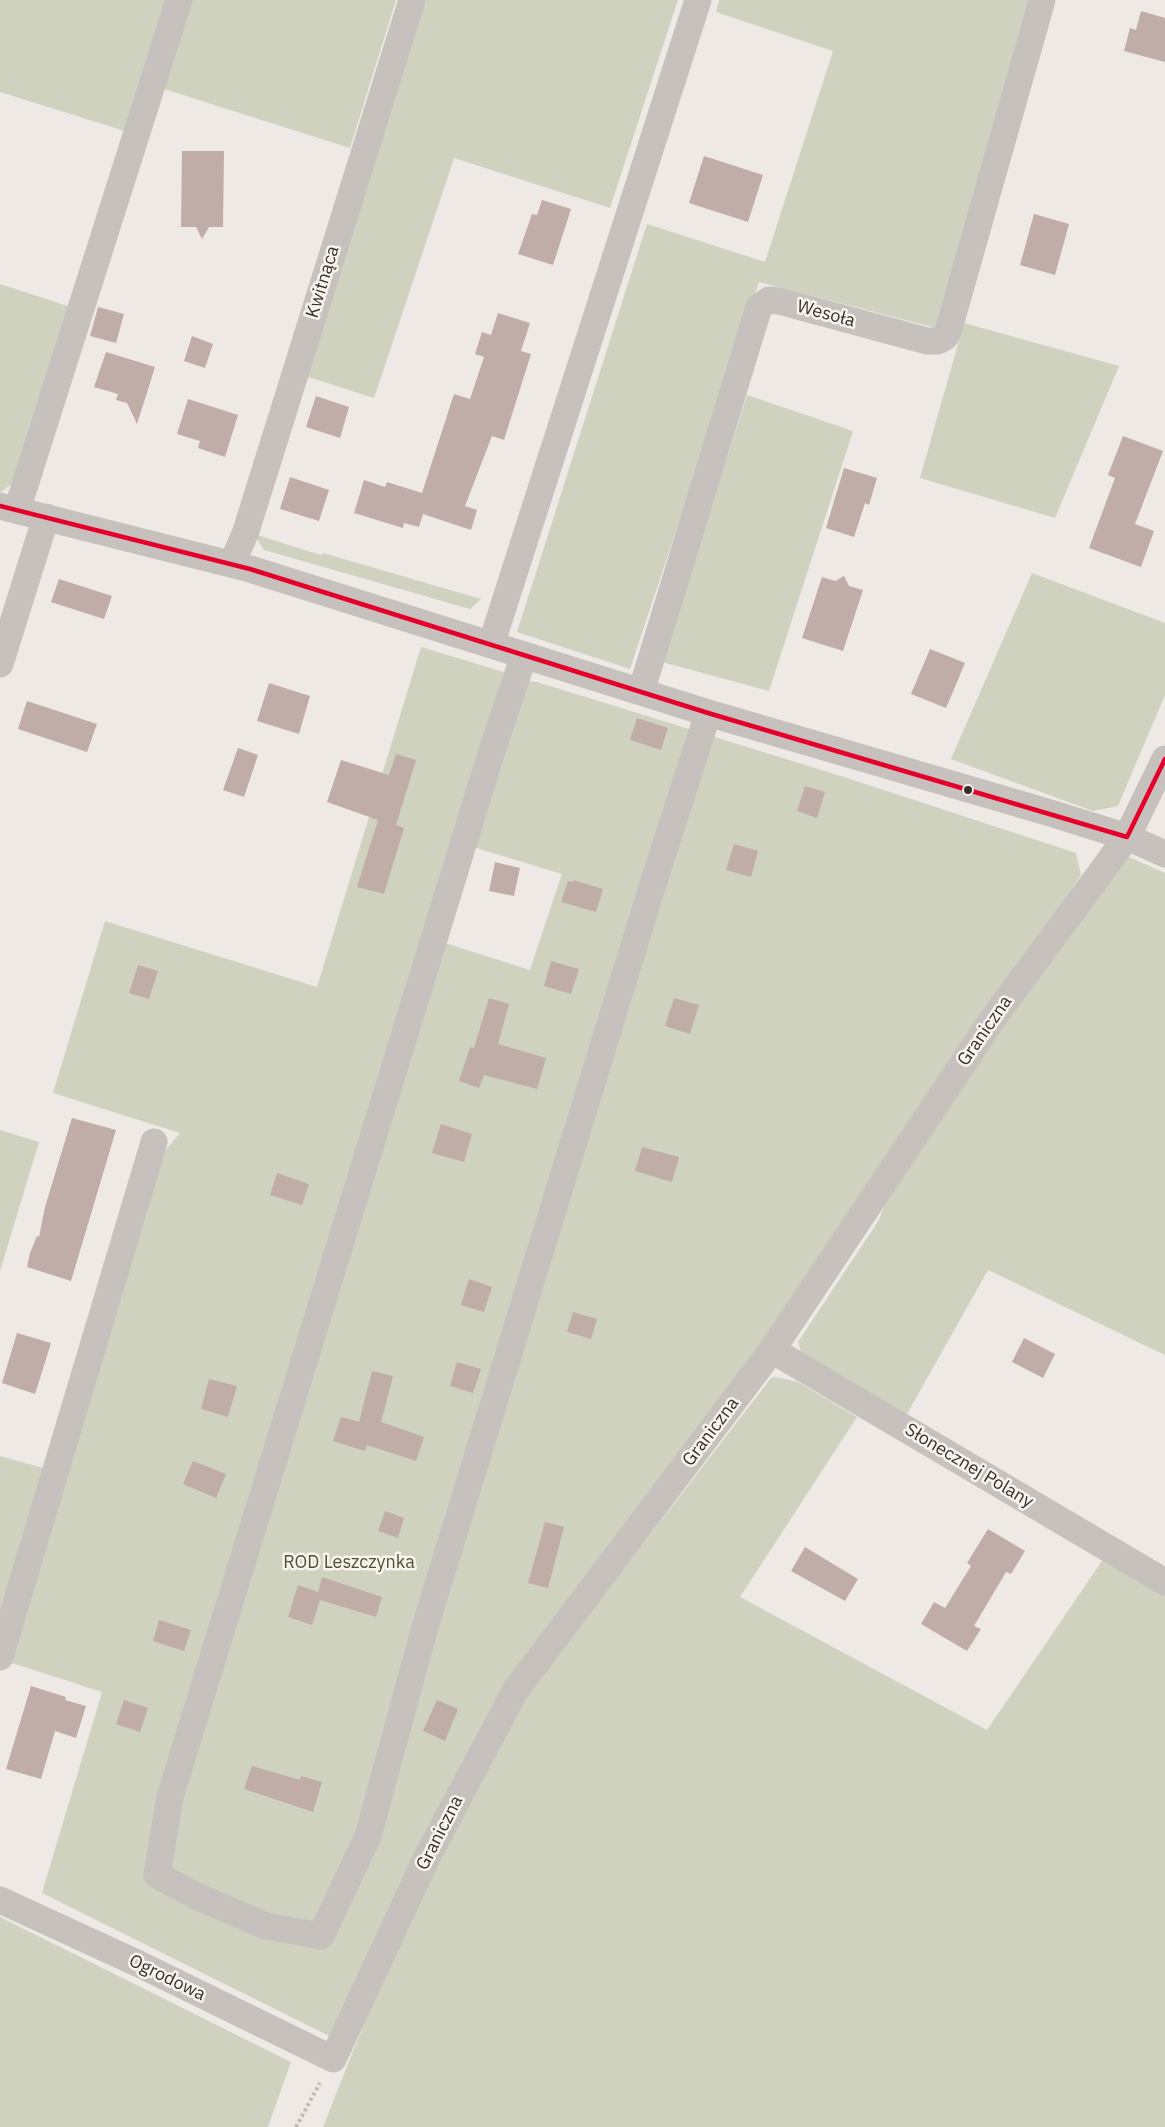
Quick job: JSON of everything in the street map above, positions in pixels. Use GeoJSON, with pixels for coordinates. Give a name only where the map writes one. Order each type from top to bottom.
{"type":"FeatureCollection","features":[{"type":"Feature","properties":{"kind":"street"},"geometry":{"type":"LineString","coordinates":[[178,0],[9,508],[232,564],[708,713],[1127,837],[1165,854]]}},
{"type":"Feature","properties":{"kind":"street","name":"Kwitnąca"},"geometry":{"type":"LineString","coordinates":[[232,564],[246,531],[412,0]]}},
{"type":"Feature","properties":{"kind":"street"},"geometry":{"type":"LineString","coordinates":[[491,645],[698,0]]}},
{"type":"Feature","properties":{"kind":"street","name":"Wesoła"},"geometry":{"type":"LineString","coordinates":[[641,692],[759,307],[770,300],[779,301],[927,341],[938,341],[945,337],[1042,0]]}},
{"type":"Feature","properties":{"kind":"street"},"geometry":{"type":"LineString","coordinates":[[0,664],[46,518]]}},
{"type":"Feature","properties":{"kind":"street"},"geometry":{"type":"LineString","coordinates":[[524,655],[490,757],[170,1797],[157,1875],[195,1896],[266,1926],[321,1936],[368,1836],[435,1593],[708,713]]}},
{"type":"Feature","properties":{"kind":"street","name":"Graniczna"},"geometry":{"type":"LineString","coordinates":[[333,2059],[427,1857],[515,1691],[772,1350],[994,1017],[1127,837],[1165,759]]}},
{"type":"Feature","properties":{"kind":"street"},"geometry":{"type":"LineString","coordinates":[[0,1657],[154,1142]]}},
{"type":"Feature","properties":{"kind":"street","name":"Słonecznej Polany"},"geometry":{"type":"LineString","coordinates":[[772,1350],[1165,1582]]}},
{"type":"Feature","properties":{"kind":"street","name":"Ogrodowa"},"geometry":{"type":"LineString","coordinates":[[0,1900],[139,1964],[333,2059]]}},
{"type":"Feature","properties":{"kind":"path"},"geometry":{"type":"LineString","coordinates":[[296,2127],[333,2059]]}},
{"type":"Feature","properties":{"kind":"green space"},"geometry":{"type":"Polygon","coordinates":[[[0,0],[168,0],[125,131],[0,92],[0,0]]]}},
{"type":"Feature","properties":{"kind":"green space"},"geometry":{"type":"Polygon","coordinates":[[[192,0],[396,0],[350,148],[164,89],[192,0]]]}},
{"type":"Feature","properties":{"kind":"green space"},"geometry":{"type":"Polygon","coordinates":[[[423,0],[678,0],[610,208],[454,158],[374,398],[305,376],[423,0]]]}},
{"type":"Feature","properties":{"kind":"green space"},"geometry":{"type":"Polygon","coordinates":[[[719,0],[1028,0],[936,328],[759,282],[630,669],[517,632],[647,224],[765,262],[833,51],[716,12],[719,0]]]}},
{"type":"Feature","properties":{"kind":"green space"},"geometry":{"type":"Polygon","coordinates":[[[0,284],[71,307],[13,483],[0,493],[0,284]]]}},
{"type":"Feature","properties":{"kind":"green space"},"geometry":{"type":"Polygon","coordinates":[[[964,323],[1119,366],[1055,518],[920,478],[964,323]]]}},
{"type":"Feature","properties":{"kind":"green space"},"geometry":{"type":"Polygon","coordinates":[[[747,395],[853,431],[769,691],[662,662],[747,395]]]}},
{"type":"Feature","properties":{"kind":"green space"},"geometry":{"type":"Polygon","coordinates":[[[254,534],[481,599],[470,609],[264,550],[254,534]]]}},
{"type":"Feature","properties":{"kind":"green space"},"geometry":{"type":"Polygon","coordinates":[[[1032,573],[1165,623],[1165,695],[1118,806],[1093,811],[951,759],[1032,573]]]}},
{"type":"Feature","properties":{"kind":"green space","name":"ROD Leszczynka"},"geometry":{"type":"Polygon","coordinates":[[[421,647],[504,672],[423,936],[530,970],[562,874],[473,847],[525,681],[537,682],[844,777],[1076,853],[1081,875],[824,1260],[594,1564],[494,1702],[434,1817],[331,2037],[42,1893],[102,1692],[12,1663],[165,1151],[180,1133],[53,1093],[105,921],[317,987],[421,647]]]}},
{"type":"Feature","properties":{"kind":"green space"},"geometry":{"type":"Polygon","coordinates":[[[1129,857],[1165,873],[1165,1355],[988,1270],[907,1414],[802,1356],[798,1342],[879,1220],[895,1176],[978,1051],[1129,857]]]}},
{"type":"Feature","properties":{"kind":"green space"},"geometry":{"type":"Polygon","coordinates":[[[0,1130],[39,1142],[0,1271],[0,1130]]]}},
{"type":"Feature","properties":{"kind":"green space"},"geometry":{"type":"Polygon","coordinates":[[[771,1378],[798,1382],[857,1417],[740,1597],[987,1730],[1104,1558],[1165,1595],[1165,2127],[323,2127],[432,1865],[518,1706],[771,1378]]]}},
{"type":"Feature","properties":{"kind":"green space"},"geometry":{"type":"Polygon","coordinates":[[[0,1456],[43,1468],[0,1621],[0,1456]]]}},
{"type":"Feature","properties":{"kind":"green space"},"geometry":{"type":"Polygon","coordinates":[[[0,1917],[291,2062],[268,2127],[0,2127],[0,1917]]]}},
{"type":"Feature","properties":{"kind":"building"},"geometry":{"type":"Polygon","coordinates":[[[1141,11],[1165,18],[1165,62],[1124,51],[1130,28],[1136,30],[1141,11]]]}},
{"type":"Feature","properties":{"kind":"building"},"geometry":{"type":"Polygon","coordinates":[[[182,151],[224,151],[223,227],[209,227],[202,239],[196,227],[181,227],[182,151]]]}},
{"type":"Feature","properties":{"kind":"building"},"geometry":{"type":"Polygon","coordinates":[[[704,156],[763,175],[748,222],[689,203],[704,156]]]}},
{"type":"Feature","properties":{"kind":"building"},"geometry":{"type":"Polygon","coordinates":[[[542,200],[571,209],[553,265],[518,254],[532,214],[537,215],[542,200]]]}},
{"type":"Feature","properties":{"kind":"building"},"geometry":{"type":"Polygon","coordinates":[[[1034,214],[1069,224],[1055,275],[1020,265],[1034,214]]]}},
{"type":"Feature","properties":{"kind":"building"},"geometry":{"type":"Polygon","coordinates":[[[98,307],[124,314],[116,343],[90,336],[98,307]]]}},
{"type":"Feature","properties":{"kind":"building"},"geometry":{"type":"Polygon","coordinates":[[[498,313],[530,323],[521,351],[531,354],[504,440],[492,436],[465,506],[477,510],[471,530],[423,514],[419,527],[404,523],[403,528],[354,513],[364,480],[385,487],[387,482],[422,493],[454,394],[470,399],[484,357],[475,354],[482,332],[491,335],[498,313]]]}},
{"type":"Feature","properties":{"kind":"building"},"geometry":{"type":"Polygon","coordinates":[[[192,336],[213,344],[205,368],[184,361],[192,336]]]}},
{"type":"Feature","properties":{"kind":"building"},"geometry":{"type":"Polygon","coordinates":[[[106,352],[155,367],[137,424],[127,403],[116,400],[118,394],[94,387],[106,352]]]}},
{"type":"Feature","properties":{"kind":"building"},"geometry":{"type":"Polygon","coordinates":[[[316,396],[349,407],[340,438],[306,427],[316,396]]]}},
{"type":"Feature","properties":{"kind":"building"},"geometry":{"type":"Polygon","coordinates":[[[188,399],[238,415],[225,457],[198,448],[200,441],[177,434],[188,399]]]}},
{"type":"Feature","properties":{"kind":"building"},"geometry":{"type":"Polygon","coordinates":[[[1123,436],[1163,451],[1135,524],[1154,531],[1141,567],[1089,548],[1115,478],[1108,475],[1123,436]]]}},
{"type":"Feature","properties":{"kind":"building"},"geometry":{"type":"Polygon","coordinates":[[[844,468],[877,478],[869,505],[865,503],[854,537],[826,528],[844,468]]]}},
{"type":"Feature","properties":{"kind":"building"},"geometry":{"type":"Polygon","coordinates":[[[290,477],[329,490],[319,521],[280,509],[290,477]]]}},
{"type":"Feature","properties":{"kind":"building"},"geometry":{"type":"Polygon","coordinates":[[[844,576],[849,586],[863,590],[843,651],[802,638],[822,577],[835,581],[844,576]]]}},
{"type":"Feature","properties":{"kind":"building"},"geometry":{"type":"Polygon","coordinates":[[[59,579],[112,596],[104,619],[51,602],[59,579]]]}},
{"type":"Feature","properties":{"kind":"building"},"geometry":{"type":"Polygon","coordinates":[[[930,649],[965,663],[946,708],[911,694],[930,649]]]}},
{"type":"Feature","properties":{"kind":"building"},"geometry":{"type":"Polygon","coordinates":[[[269,683],[310,696],[299,734],[257,721],[269,683]]]}},
{"type":"Feature","properties":{"kind":"building"},"geometry":{"type":"Polygon","coordinates":[[[27,701],[97,724],[87,752],[18,729],[27,701]]]}},
{"type":"Feature","properties":{"kind":"building"},"geometry":{"type":"Polygon","coordinates":[[[637,718],[668,728],[661,750],[630,740],[637,718]]]}},
{"type":"Feature","properties":{"kind":"building"},"geometry":{"type":"Polygon","coordinates":[[[238,748],[258,755],[244,797],[223,790],[238,748]]]}},
{"type":"Feature","properties":{"kind":"building"},"geometry":{"type":"Polygon","coordinates":[[[396,754],[416,760],[396,825],[404,828],[384,894],[357,887],[378,820],[327,802],[341,760],[389,775],[396,754]]]}},
{"type":"Feature","properties":{"kind":"building"},"geometry":{"type":"Polygon","coordinates":[[[805,786],[825,792],[817,818],[797,811],[805,786]]]}},
{"type":"Feature","properties":{"kind":"building"},"geometry":{"type":"Polygon","coordinates":[[[734,844],[758,851],[751,877],[726,870],[734,844]]]}},
{"type":"Feature","properties":{"kind":"building"},"geometry":{"type":"Polygon","coordinates":[[[495,862],[520,868],[514,896],[489,891],[495,862]]]}},
{"type":"Feature","properties":{"kind":"building"},"geometry":{"type":"Polygon","coordinates":[[[573,880],[603,889],[596,912],[561,902],[568,881],[573,882],[573,880]]]}},
{"type":"Feature","properties":{"kind":"building"},"geometry":{"type":"Polygon","coordinates":[[[551,961],[579,969],[571,994],[544,986],[551,961]]]}},
{"type":"Feature","properties":{"kind":"building"},"geometry":{"type":"Polygon","coordinates":[[[138,965],[158,971],[149,999],[129,993],[138,965]]]}},
{"type":"Feature","properties":{"kind":"building"},"geometry":{"type":"Polygon","coordinates":[[[489,998],[509,1004],[498,1044],[546,1058],[537,1089],[484,1075],[479,1088],[459,1081],[470,1047],[474,1048],[489,998]]]}},
{"type":"Feature","properties":{"kind":"building"},"geometry":{"type":"Polygon","coordinates":[[[674,998],[699,1005],[690,1034],[665,1026],[674,998]]]}},
{"type":"Feature","properties":{"kind":"building"},"geometry":{"type":"Polygon","coordinates":[[[72,1118],[116,1130],[71,1281],[27,1267],[30,1253],[37,1236],[39,1237],[45,1207],[72,1118]]]}},
{"type":"Feature","properties":{"kind":"building"},"geometry":{"type":"Polygon","coordinates":[[[441,1124],[472,1134],[464,1162],[432,1153],[441,1124]]]}},
{"type":"Feature","properties":{"kind":"building"},"geometry":{"type":"Polygon","coordinates":[[[642,1147],[679,1157],[672,1182],[635,1171],[642,1147]]]}},
{"type":"Feature","properties":{"kind":"building"},"geometry":{"type":"Polygon","coordinates":[[[277,1173],[309,1184],[302,1205],[270,1195],[277,1173]]]}},
{"type":"Feature","properties":{"kind":"building"},"geometry":{"type":"Polygon","coordinates":[[[469,1279],[492,1287],[484,1312],[461,1305],[469,1279]]]}},
{"type":"Feature","properties":{"kind":"building"},"geometry":{"type":"Polygon","coordinates":[[[573,1312],[597,1319],[591,1339],[567,1332],[573,1312]]]}},
{"type":"Feature","properties":{"kind":"building"},"geometry":{"type":"Polygon","coordinates":[[[17,1333],[51,1343],[35,1394],[2,1383],[17,1333]]]}},
{"type":"Feature","properties":{"kind":"building"},"geometry":{"type":"Polygon","coordinates":[[[1024,1338],[1055,1354],[1043,1378],[1012,1362],[1024,1338]]]}},
{"type":"Feature","properties":{"kind":"building"},"geometry":{"type":"Polygon","coordinates":[[[457,1362],[481,1369],[473,1393],[450,1386],[457,1362]]]}},
{"type":"Feature","properties":{"kind":"building"},"geometry":{"type":"Polygon","coordinates":[[[372,1371],[393,1376],[381,1422],[424,1437],[416,1461],[367,1445],[365,1451],[333,1441],[341,1417],[359,1422],[372,1371]]]}},
{"type":"Feature","properties":{"kind":"building"},"geometry":{"type":"Polygon","coordinates":[[[209,1379],[237,1386],[228,1417],[201,1409],[209,1379]]]}},
{"type":"Feature","properties":{"kind":"building"},"geometry":{"type":"Polygon","coordinates":[[[193,1461],[226,1474],[216,1498],[183,1484],[193,1461]]]}},
{"type":"Feature","properties":{"kind":"building"},"geometry":{"type":"Polygon","coordinates":[[[385,1511],[404,1518],[398,1538],[378,1531],[385,1511]]]}},
{"type":"Feature","properties":{"kind":"building"},"geometry":{"type":"Polygon","coordinates":[[[545,1522],[564,1527],[548,1588],[528,1583],[545,1522]]]}},
{"type":"Feature","properties":{"kind":"building"},"geometry":{"type":"Polygon","coordinates":[[[988,1529],[1025,1551],[1011,1574],[1006,1572],[974,1626],[981,1629],[967,1651],[921,1624],[934,1602],[945,1608],[971,1566],[967,1563],[988,1529]]]}},
{"type":"Feature","properties":{"kind":"building"},"geometry":{"type":"Polygon","coordinates":[[[805,1547],[858,1579],[845,1601],[791,1571],[805,1547]]]}},
{"type":"Feature","properties":{"kind":"building"},"geometry":{"type":"Polygon","coordinates":[[[322,1577],[382,1597],[376,1617],[320,1600],[312,1625],[288,1617],[298,1585],[318,1592],[322,1577]]]}},
{"type":"Feature","properties":{"kind":"building"},"geometry":{"type":"Polygon","coordinates":[[[159,1620],[191,1630],[184,1651],[153,1641],[159,1620]]]}},
{"type":"Feature","properties":{"kind":"building"},"geometry":{"type":"Polygon","coordinates":[[[31,1686],[86,1706],[76,1738],[55,1731],[41,1779],[6,1769],[31,1686]]]}},
{"type":"Feature","properties":{"kind":"building"},"geometry":{"type":"Polygon","coordinates":[[[124,1700],[148,1708],[140,1732],[116,1724],[124,1700]]]}},
{"type":"Feature","properties":{"kind":"building"},"geometry":{"type":"Polygon","coordinates":[[[437,1700],[458,1709],[445,1741],[423,1731],[437,1700]]]}},
{"type":"Feature","properties":{"kind":"building"},"geometry":{"type":"Polygon","coordinates":[[[252,1766],[300,1780],[301,1776],[322,1782],[313,1812],[244,1789],[252,1766]]]}},
{"type":"Feature","properties":{"kind":"transit line"},"geometry":{"type":"LineString","coordinates":[[0,506],[250,569],[708,713],[1127,837]]}},
{"type":"Feature","properties":{"kind":"transit line"},"geometry":{"type":"LineString","coordinates":[[1127,837],[1165,759]]}}]}
